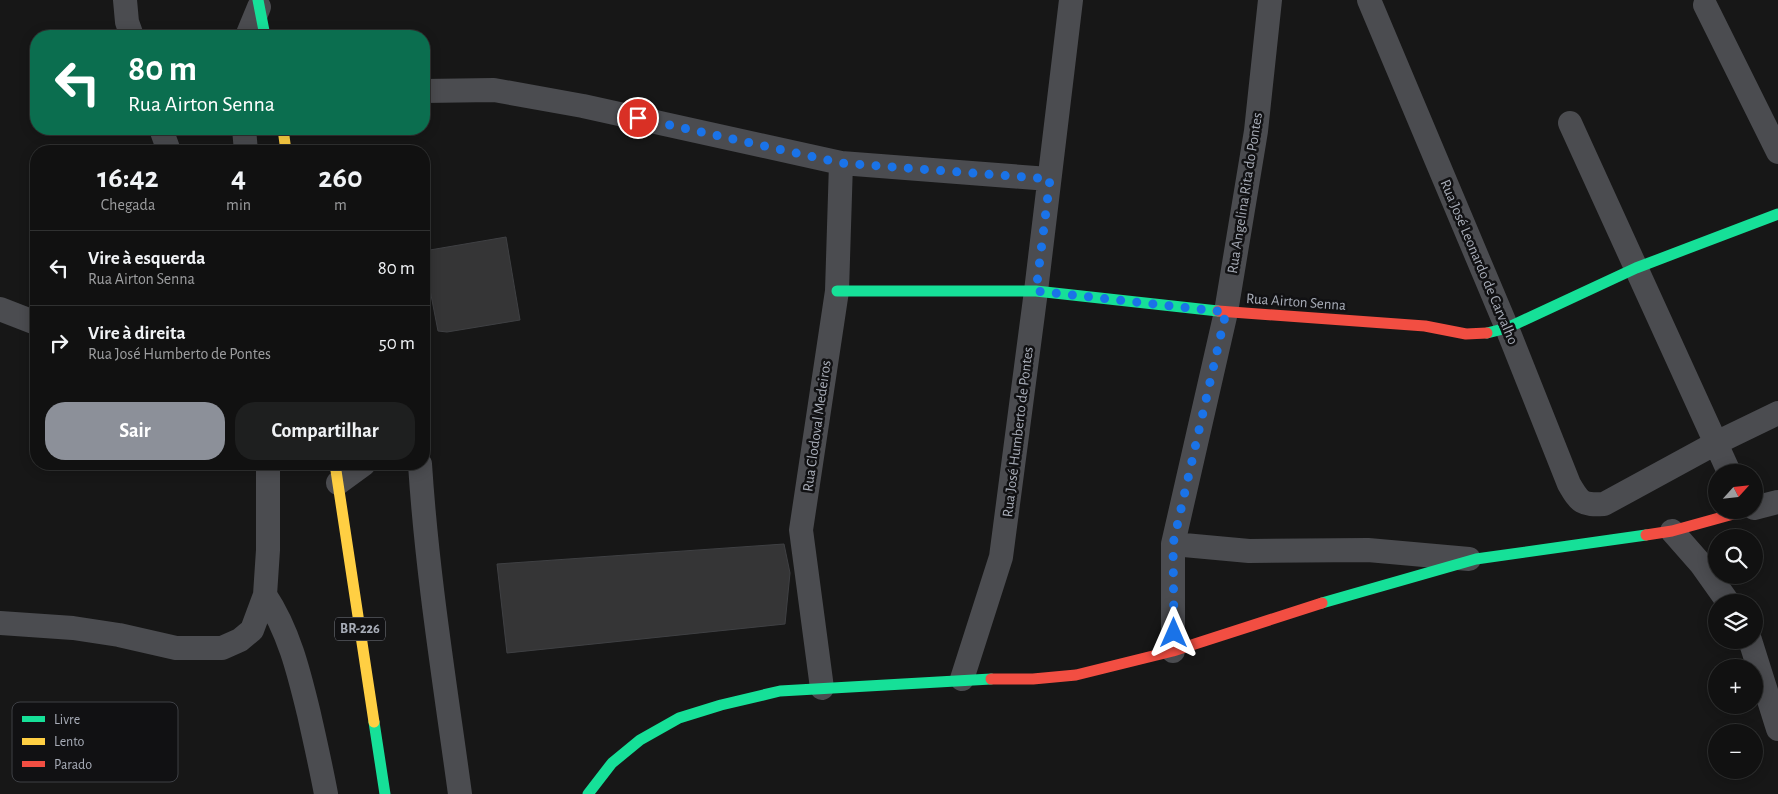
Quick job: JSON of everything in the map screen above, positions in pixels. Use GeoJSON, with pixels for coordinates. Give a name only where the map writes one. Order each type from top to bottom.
{"type":"FeatureCollection","features":[{"type":"Feature","properties":{"kind":"main road"},"geometry":{"type":"LineString","coordinates":[[259,3],[264,30]]}},
{"type":"Feature","properties":{"kind":"main road","name":"Rua Airton Senna"},"geometry":{"type":"LineString","coordinates":[[836,290],[1036,291],[1226,312],[1425,326],[1466,334],[1486,333],[1507,328],[1636,268],[1778,214]]}},
{"type":"Feature","properties":{"kind":"main road","name":"BR-226"},"geometry":{"type":"LineString","coordinates":[[336,473],[384,794]]}},
{"type":"Feature","properties":{"kind":"main road"},"geometry":{"type":"LineString","coordinates":[[588,794],[612,763],[640,740],[679,718],[720,705],[780,691],[962,680],[1033,679],[1076,675],[1174,651],[1330,601],[1476,559],[1672,531],[1714,519]]}},
{"type":"Feature","properties":{"kind":"street"},"geometry":{"type":"LineString","coordinates":[[125,0],[130,30]]}},
{"type":"Feature","properties":{"kind":"street","name":"Rua José Humberto de Pontes"},"geometry":{"type":"LineString","coordinates":[[962,680],[1001,557],[1036,291],[1071,0]]}},
{"type":"Feature","properties":{"kind":"street","name":"Rua Angelina Rita do Pontes"},"geometry":{"type":"LineString","coordinates":[[1174,651],[1173,544],[1226,312],[1256,131],[1270,0]]}},
{"type":"Feature","properties":{"kind":"street","name":"Rua José Leonardo de Carvalho"},"geometry":{"type":"LineString","coordinates":[[1369,0],[1507,328],[1569,484],[1579,500],[1589,505],[1604,504],[1716,443]]}},
{"type":"Feature","properties":{"kind":"street"},"geometry":{"type":"LineString","coordinates":[[249,30],[259,3]]}},
{"type":"Feature","properties":{"kind":"street"},"geometry":{"type":"LineString","coordinates":[[1705,5],[1778,152]]}},
{"type":"Feature","properties":{"kind":"street"},"geometry":{"type":"LineString","coordinates":[[430,91],[494,90],[573,104],[841,163],[1050,179]]}},
{"type":"Feature","properties":{"kind":"street"},"geometry":{"type":"LineString","coordinates":[[1570,123],[1725,464]]}},
{"type":"Feature","properties":{"kind":"street","name":"Rua Clodoval Medeiros"},"geometry":{"type":"LineString","coordinates":[[822,688],[801,530],[836,290],[841,163]]}},
{"type":"Feature","properties":{"kind":"street"},"geometry":{"type":"LineString","coordinates":[[1,304],[30,320]]}},
{"type":"Feature","properties":{"kind":"street"},"geometry":{"type":"LineString","coordinates":[[1716,443],[1778,412]]}},
{"type":"Feature","properties":{"kind":"street"},"geometry":{"type":"LineString","coordinates":[[0,623],[73,628],[119,634],[176,648],[222,648],[240,640],[252,630],[265,595],[268,550],[268,470]]}},
{"type":"Feature","properties":{"kind":"street"},"geometry":{"type":"LineString","coordinates":[[420,470],[439,643],[460,794]]}},
{"type":"Feature","properties":{"kind":"street"},"geometry":{"type":"LineString","coordinates":[[1763,506],[1778,502]]}},
{"type":"Feature","properties":{"kind":"street"},"geometry":{"type":"LineString","coordinates":[[1672,531],[1701,564],[1722,594]]}},
{"type":"Feature","properties":{"kind":"street"},"geometry":{"type":"LineString","coordinates":[[1173,544],[1249,551],[1368,550],[1476,559]]}},
{"type":"Feature","properties":{"kind":"street"},"geometry":{"type":"LineString","coordinates":[[265,595],[276,612],[293,654],[326,794]]}},
{"type":"Feature","properties":{"kind":"street"},"geometry":{"type":"LineString","coordinates":[[1753,649],[1778,729]]}},
{"type":"Feature","properties":{"kind":"building"},"geometry":{"type":"Polygon","coordinates":[[[506,237],[520,320],[447,332],[438,331],[430,290],[430,250],[506,237]]]}},
{"type":"Feature","properties":{"kind":"building"},"geometry":{"type":"Polygon","coordinates":[[[784,544],[790,573],[785,624],[507,653],[497,564],[784,544]]]}},
{"type":"Feature","properties":{"kind":"traffic: fast"},"geometry":{"type":"LineString","coordinates":[[258,0],[264,30]]}},
{"type":"Feature","properties":{"kind":"traffic: fast"},"geometry":{"type":"LineString","coordinates":[[1487,333],[1507,328],[1636,268],[1778,214]]}},
{"type":"Feature","properties":{"kind":"traffic: fast"},"geometry":{"type":"LineString","coordinates":[[837,291],[1036,291],[1218,311]]}},
{"type":"Feature","properties":{"kind":"traffic: fast"},"geometry":{"type":"LineString","coordinates":[[1322,603],[1476,559],[1646,535]]}},
{"type":"Feature","properties":{"kind":"traffic: fast"},"geometry":{"type":"LineString","coordinates":[[588,794],[612,763],[640,740],[679,718],[721,705],[780,691],[991,679]]}},
{"type":"Feature","properties":{"kind":"traffic: fast"},"geometry":{"type":"LineString","coordinates":[[374,722],[385,794]]}},
{"type":"Feature","properties":{"kind":"traffic: slow"},"geometry":{"type":"LineString","coordinates":[[284,135],[285,145]]}},
{"type":"Feature","properties":{"kind":"traffic: slow"},"geometry":{"type":"LineString","coordinates":[[336,470],[374,722]]}},
{"type":"Feature","properties":{"kind":"traffic: jam"},"geometry":{"type":"LineString","coordinates":[[1218,311],[1425,326],[1466,334],[1487,333]]}},
{"type":"Feature","properties":{"kind":"traffic: jam"},"geometry":{"type":"LineString","coordinates":[[1646,535],[1672,531],[1715,519]]}},
{"type":"Feature","properties":{"kind":"traffic: jam"},"geometry":{"type":"LineString","coordinates":[[991,679],[1033,679],[1076,675],[1173,651],[1322,603]]}},
{"type":"Feature","properties":{"kind":"route"},"geometry":{"type":"LineString","coordinates":[[638,118],[841,163],[1050,179],[1036,291],[1226,312],[1173,544],[1174,633]]}}]}
